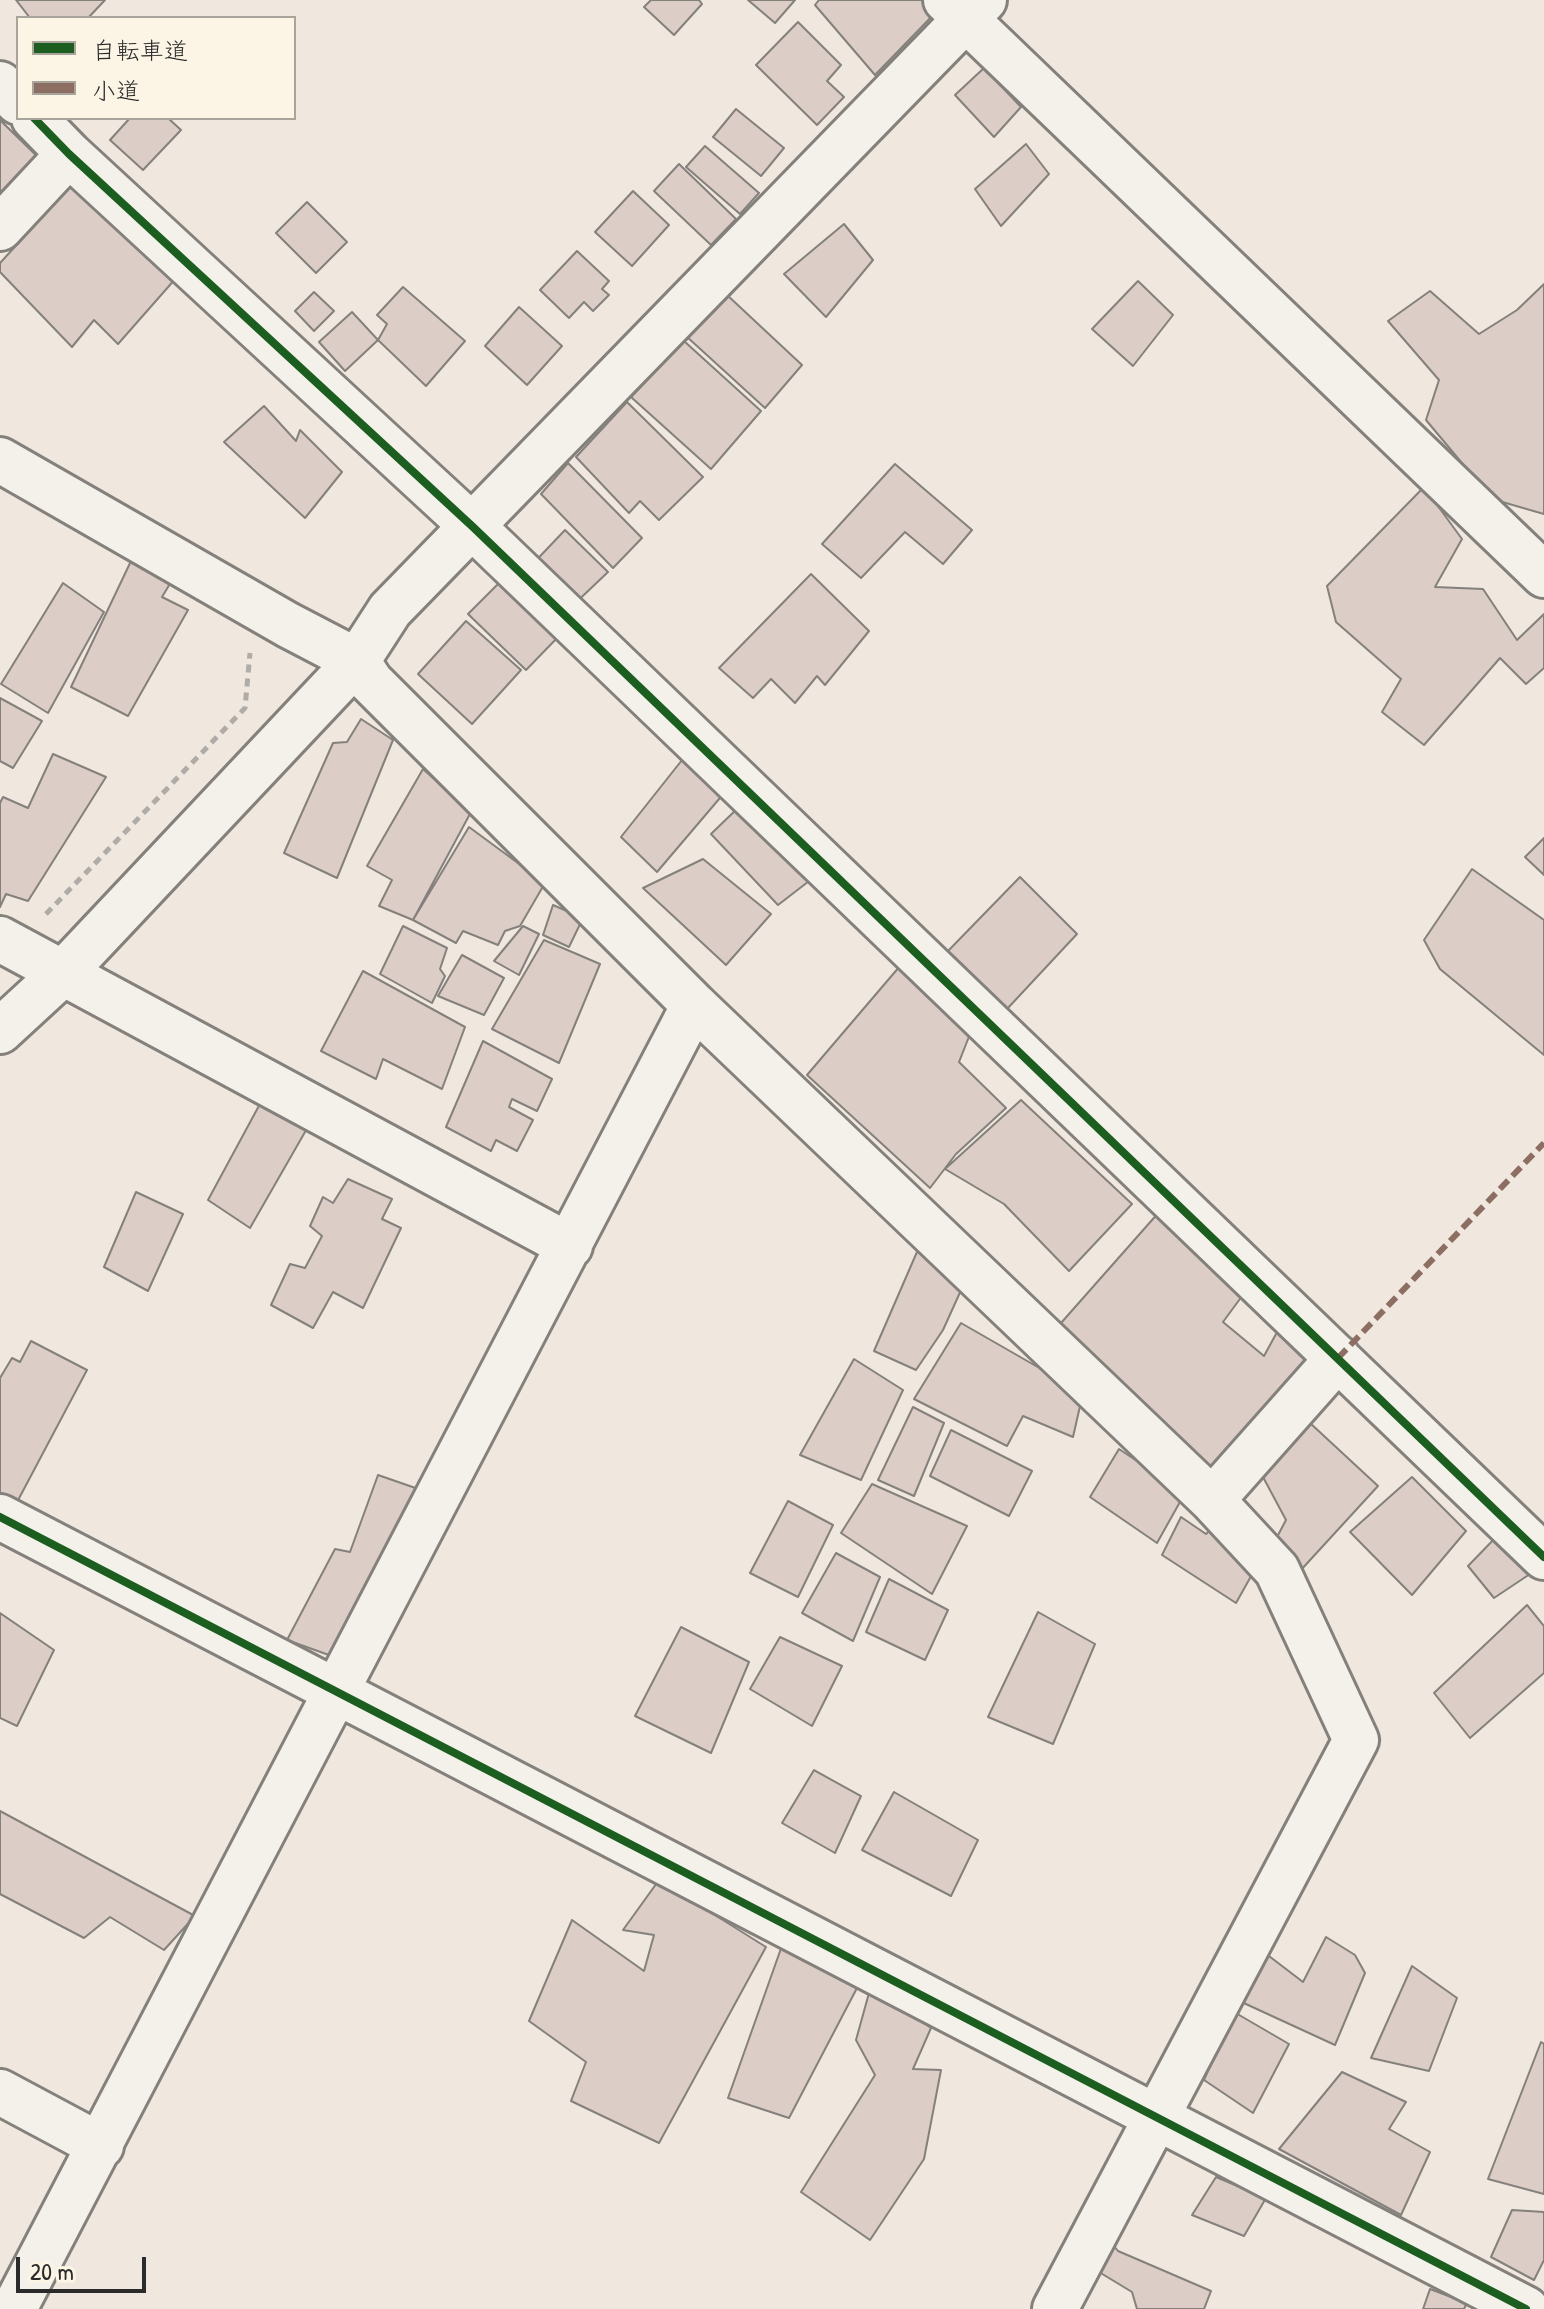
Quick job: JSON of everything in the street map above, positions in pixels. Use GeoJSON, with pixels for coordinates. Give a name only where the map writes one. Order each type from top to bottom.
{"type":"FeatureCollection","features":[{"type":"Feature","properties":{"kind":"street"},"geometry":{"type":"LineString","coordinates":[[0,1031],[63,973],[357,661],[390,610],[473,527],[965,6],[1544,575]]}},
{"type":"Feature","properties":{"kind":"street"},"geometry":{"type":"LineString","coordinates":[[0,84],[16,100]]}},
{"type":"Feature","properties":{"kind":"street"},"geometry":{"type":"LineString","coordinates":[[36,120],[473,527],[1544,1557]]}},
{"type":"Feature","properties":{"kind":"street"},"geometry":{"type":"LineString","coordinates":[[0,228],[69,154]]}},
{"type":"Feature","properties":{"kind":"street"},"geometry":{"type":"LineString","coordinates":[[0,460],[254,606],[357,661],[371,682],[694,1005],[1212,1500],[1277,1570],[1356,1740],[1055,2309]]}},
{"type":"Feature","properties":{"kind":"street"},"geometry":{"type":"LineString","coordinates":[[7,944],[570,1246]]}},
{"type":"Feature","properties":{"kind":"street"},"geometry":{"type":"LineString","coordinates":[[14,2309],[694,1005]]}},
{"type":"Feature","properties":{"kind":"street"},"geometry":{"type":"LineString","coordinates":[[1212,1500],[1338,1358]]}},
{"type":"Feature","properties":{"kind":"street"},"geometry":{"type":"LineString","coordinates":[[0,1517],[1526,2309]]}},
{"type":"Feature","properties":{"kind":"street"},"geometry":{"type":"LineString","coordinates":[[0,2092],[101,2146]]}},
{"type":"Feature","properties":{"kind":"path"},"geometry":{"type":"LineString","coordinates":[[7,944],[245,708],[254,606]]}},
{"type":"Feature","properties":{"kind":"building"},"geometry":{"type":"Polygon","coordinates":[[[16,0],[105,0],[90,16],[28,16],[16,0]]]}},
{"type":"Feature","properties":{"kind":"building"},"geometry":{"type":"Polygon","coordinates":[[[651,0],[699,0],[702,4],[674,35],[644,7],[651,0]]]}},
{"type":"Feature","properties":{"kind":"building"},"geometry":{"type":"Polygon","coordinates":[[[748,0],[795,0],[775,23],[748,0]]]}},
{"type":"Feature","properties":{"kind":"building"},"geometry":{"type":"Polygon","coordinates":[[[819,0],[930,0],[939,9],[875,75],[815,5],[819,0]]]}},
{"type":"Feature","properties":{"kind":"building"},"geometry":{"type":"Polygon","coordinates":[[[798,22],[841,65],[827,81],[844,97],[817,125],[756,65],[798,22]]]}},
{"type":"Feature","properties":{"kind":"building"},"geometry":{"type":"Polygon","coordinates":[[[984,68],[1021,107],[994,137],[955,95],[984,68]]]}},
{"type":"Feature","properties":{"kind":"building"},"geometry":{"type":"Polygon","coordinates":[[[736,109],[784,148],[761,176],[713,137],[736,109]]]}},
{"type":"Feature","properties":{"kind":"building"},"geometry":{"type":"Polygon","coordinates":[[[0,120],[43,162],[0,207],[0,120]]]}},
{"type":"Feature","properties":{"kind":"building"},"geometry":{"type":"Polygon","coordinates":[[[128,120],[170,120],[181,130],[143,170],[110,140],[128,120]]]}},
{"type":"Feature","properties":{"kind":"building"},"geometry":{"type":"Polygon","coordinates":[[[1026,144],[1049,174],[1001,226],[975,189],[1026,144]]]}},
{"type":"Feature","properties":{"kind":"building"},"geometry":{"type":"Polygon","coordinates":[[[705,146],[759,193],[740,214],[686,167],[705,146]]]}},
{"type":"Feature","properties":{"kind":"building"},"geometry":{"type":"Polygon","coordinates":[[[679,164],[736,219],[711,245],[654,191],[679,164]]]}},
{"type":"Feature","properties":{"kind":"building"},"geometry":{"type":"Polygon","coordinates":[[[79,177],[184,269],[118,344],[94,320],[72,347],[0,272],[0,263],[79,177]]]}},
{"type":"Feature","properties":{"kind":"building"},"geometry":{"type":"Polygon","coordinates":[[[633,191],[669,225],[632,266],[595,232],[633,191]]]}},
{"type":"Feature","properties":{"kind":"building"},"geometry":{"type":"Polygon","coordinates":[[[307,202],[347,242],[316,273],[276,233],[307,202]]]}},
{"type":"Feature","properties":{"kind":"building"},"geometry":{"type":"Polygon","coordinates":[[[844,224],[873,260],[826,317],[784,274],[844,224]]]}},
{"type":"Feature","properties":{"kind":"building"},"geometry":{"type":"Polygon","coordinates":[[[577,251],[609,281],[602,289],[609,295],[593,311],[584,302],[569,318],[540,290],[577,251]]]}},
{"type":"Feature","properties":{"kind":"building"},"geometry":{"type":"Polygon","coordinates":[[[1138,281],[1173,315],[1133,366],[1092,329],[1138,281]]]}},
{"type":"Feature","properties":{"kind":"building"},"geometry":{"type":"Polygon","coordinates":[[[1544,284],[1544,514],[1492,499],[1426,420],[1439,380],[1388,321],[1430,291],[1479,334],[1517,310],[1544,284]]]}},
{"type":"Feature","properties":{"kind":"building"},"geometry":{"type":"Polygon","coordinates":[[[403,287],[465,341],[426,386],[378,340],[387,324],[377,315],[403,287]]]}},
{"type":"Feature","properties":{"kind":"building"},"geometry":{"type":"Polygon","coordinates":[[[314,292],[334,311],[314,331],[295,311],[314,292]]]}},
{"type":"Feature","properties":{"kind":"building"},"geometry":{"type":"Polygon","coordinates":[[[726,294],[802,365],[765,408],[686,336],[726,294]]]}},
{"type":"Feature","properties":{"kind":"building"},"geometry":{"type":"Polygon","coordinates":[[[519,307],[562,346],[527,385],[485,346],[519,307]]]}},
{"type":"Feature","properties":{"kind":"building"},"geometry":{"type":"Polygon","coordinates":[[[352,312],[378,340],[345,371],[319,342],[352,312]]]}},
{"type":"Feature","properties":{"kind":"building"},"geometry":{"type":"Polygon","coordinates":[[[684,341],[761,411],[711,469],[631,397],[684,341]]]}},
{"type":"Feature","properties":{"kind":"building"},"geometry":{"type":"Polygon","coordinates":[[[627,402],[703,477],[659,520],[640,501],[629,513],[576,457],[627,402]]]}},
{"type":"Feature","properties":{"kind":"building"},"geometry":{"type":"Polygon","coordinates":[[[264,406],[296,441],[300,430],[342,472],[305,518],[224,442],[264,406]]]}},
{"type":"Feature","properties":{"kind":"building"},"geometry":{"type":"Polygon","coordinates":[[[568,463],[642,538],[613,568],[541,494],[568,463]]]}},
{"type":"Feature","properties":{"kind":"building"},"geometry":{"type":"Polygon","coordinates":[[[895,464],[972,530],[943,564],[905,532],[861,578],[822,544],[895,464]]]}},
{"type":"Feature","properties":{"kind":"building"},"geometry":{"type":"Polygon","coordinates":[[[1424,487],[1462,539],[1435,587],[1483,589],[1517,640],[1544,614],[1544,668],[1526,684],[1500,658],[1424,745],[1382,712],[1401,679],[1336,622],[1327,586],[1424,487]]]}},
{"type":"Feature","properties":{"kind":"building"},"geometry":{"type":"Polygon","coordinates":[[[565,530],[608,572],[567,611],[526,571],[565,530]]]}},
{"type":"Feature","properties":{"kind":"building"},"geometry":{"type":"Polygon","coordinates":[[[132,559],[171,582],[162,597],[188,610],[128,716],[71,687],[132,559]]]}},
{"type":"Feature","properties":{"kind":"building"},"geometry":{"type":"Polygon","coordinates":[[[811,574],[869,631],[825,685],[817,676],[795,703],[771,679],[753,698],[719,668],[811,574]]]}},
{"type":"Feature","properties":{"kind":"building"},"geometry":{"type":"Polygon","coordinates":[[[502,580],[560,635],[526,670],[468,614],[502,580]]]}},
{"type":"Feature","properties":{"kind":"building"},"geometry":{"type":"Polygon","coordinates":[[[63,583],[104,612],[48,713],[1,684],[63,583]]]}},
{"type":"Feature","properties":{"kind":"building"},"geometry":{"type":"Polygon","coordinates":[[[466,621],[521,670],[472,724],[418,674],[466,621]]]}},
{"type":"Feature","properties":{"kind":"building"},"geometry":{"type":"Polygon","coordinates":[[[0,698],[42,721],[13,768],[0,761],[0,698]]]}},
{"type":"Feature","properties":{"kind":"building"},"geometry":{"type":"Polygon","coordinates":[[[361,719],[393,740],[337,878],[284,853],[333,743],[347,742],[361,719]]]}},
{"type":"Feature","properties":{"kind":"building"},"geometry":{"type":"Polygon","coordinates":[[[53,754],[106,777],[28,901],[6,894],[0,907],[0,803],[3,797],[28,808],[53,754]]]}},
{"type":"Feature","properties":{"kind":"building"},"geometry":{"type":"Polygon","coordinates":[[[686,755],[725,792],[657,872],[621,837],[686,755]]]}},
{"type":"Feature","properties":{"kind":"building"},"geometry":{"type":"Polygon","coordinates":[[[423,769],[471,812],[413,920],[379,906],[392,880],[367,866],[423,769]]]}},
{"type":"Feature","properties":{"kind":"building"},"geometry":{"type":"Polygon","coordinates":[[[742,804],[813,878],[778,905],[711,834],[742,804]]]}},
{"type":"Feature","properties":{"kind":"building"},"geometry":{"type":"Polygon","coordinates":[[[469,827],[545,883],[520,926],[505,931],[498,945],[463,931],[456,943],[413,920],[469,827]]]}},
{"type":"Feature","properties":{"kind":"building"},"geometry":{"type":"Polygon","coordinates":[[[1544,838],[1544,875],[1525,857],[1544,838]]]}},
{"type":"Feature","properties":{"kind":"building"},"geometry":{"type":"Polygon","coordinates":[[[703,859],[771,914],[726,965],[643,888],[703,859]]]}},
{"type":"Feature","properties":{"kind":"building"},"geometry":{"type":"Polygon","coordinates":[[[1472,869],[1544,920],[1544,1055],[1440,969],[1424,940],[1472,869]]]}},
{"type":"Feature","properties":{"kind":"building"},"geometry":{"type":"Polygon","coordinates":[[[1020,877],[1077,934],[1007,1009],[948,951],[1020,877]]]}},
{"type":"Feature","properties":{"kind":"building"},"geometry":{"type":"Polygon","coordinates":[[[553,905],[583,918],[569,947],[543,935],[553,905]]]}},
{"type":"Feature","properties":{"kind":"building"},"geometry":{"type":"Polygon","coordinates":[[[403,926],[447,948],[440,969],[445,976],[432,1003],[380,974],[403,926]]]}},
{"type":"Feature","properties":{"kind":"building"},"geometry":{"type":"Polygon","coordinates":[[[523,926],[539,934],[519,975],[494,961],[523,926]]]}},
{"type":"Feature","properties":{"kind":"building"},"geometry":{"type":"Polygon","coordinates":[[[544,940],[600,964],[559,1063],[492,1029],[544,940]]]}},
{"type":"Feature","properties":{"kind":"building"},"geometry":{"type":"Polygon","coordinates":[[[462,955],[504,978],[484,1015],[438,996],[462,955]]]}},
{"type":"Feature","properties":{"kind":"building"},"geometry":{"type":"Polygon","coordinates":[[[900,966],[974,1024],[959,1062],[1006,1108],[956,1154],[930,1188],[807,1075],[900,966]]]}},
{"type":"Feature","properties":{"kind":"building"},"geometry":{"type":"Polygon","coordinates":[[[363,971],[465,1027],[442,1089],[383,1059],[376,1079],[321,1051],[363,971]]]}},
{"type":"Feature","properties":{"kind":"building"},"geometry":{"type":"Polygon","coordinates":[[[483,1041],[552,1079],[537,1111],[512,1099],[509,1107],[533,1120],[517,1151],[496,1140],[491,1151],[446,1127],[483,1041]]]}},
{"type":"Feature","properties":{"kind":"building"},"geometry":{"type":"Polygon","coordinates":[[[1021,1100],[1132,1204],[1069,1271],[1004,1204],[945,1169],[1021,1100]]]}},
{"type":"Feature","properties":{"kind":"building"},"geometry":{"type":"Polygon","coordinates":[[[261,1102],[309,1125],[250,1228],[208,1200],[261,1102]]]}},
{"type":"Feature","properties":{"kind":"building"},"geometry":{"type":"Polygon","coordinates":[[[348,1179],[392,1199],[382,1219],[401,1228],[363,1308],[333,1292],[313,1328],[271,1305],[290,1264],[305,1268],[322,1236],[310,1226],[323,1197],[333,1203],[348,1179]]]}},
{"type":"Feature","properties":{"kind":"building"},"geometry":{"type":"Polygon","coordinates":[[[136,1192],[183,1214],[148,1291],[104,1267],[136,1192]]]}},
{"type":"Feature","properties":{"kind":"building"},"geometry":{"type":"Polygon","coordinates":[[[1160,1211],[1245,1292],[1223,1322],[1264,1356],[1282,1323],[1320,1361],[1211,1479],[1061,1323],[1160,1211]]]}},
{"type":"Feature","properties":{"kind":"building"},"geometry":{"type":"Polygon","coordinates":[[[920,1245],[967,1277],[943,1330],[916,1370],[874,1351],[920,1245]]]}},
{"type":"Feature","properties":{"kind":"building"},"geometry":{"type":"Polygon","coordinates":[[[961,1323],[1083,1393],[1073,1437],[1023,1416],[1007,1446],[914,1399],[961,1323]]]}},
{"type":"Feature","properties":{"kind":"building"},"geometry":{"type":"Polygon","coordinates":[[[31,1341],[87,1370],[16,1504],[0,1495],[0,1378],[12,1358],[20,1362],[31,1341]]]}},
{"type":"Feature","properties":{"kind":"building"},"geometry":{"type":"Polygon","coordinates":[[[854,1359],[903,1390],[861,1480],[800,1455],[854,1359]]]}},
{"type":"Feature","properties":{"kind":"building"},"geometry":{"type":"Polygon","coordinates":[[[913,1407],[944,1423],[914,1496],[878,1480],[913,1407]]]}},
{"type":"Feature","properties":{"kind":"building"},"geometry":{"type":"Polygon","coordinates":[[[1310,1423],[1378,1486],[1300,1571],[1277,1537],[1286,1520],[1263,1477],[1310,1423]]]}},
{"type":"Feature","properties":{"kind":"building"},"geometry":{"type":"Polygon","coordinates":[[[951,1430],[1032,1471],[1009,1516],[930,1476],[951,1430]]]}},
{"type":"Feature","properties":{"kind":"building"},"geometry":{"type":"Polygon","coordinates":[[[1119,1449],[1185,1493],[1157,1543],[1090,1497],[1119,1449]]]}},
{"type":"Feature","properties":{"kind":"building"},"geometry":{"type":"Polygon","coordinates":[[[378,1475],[427,1492],[340,1659],[287,1640],[335,1549],[350,1552],[378,1475]]]}},
{"type":"Feature","properties":{"kind":"building"},"geometry":{"type":"Polygon","coordinates":[[[1412,1477],[1466,1531],[1412,1595],[1350,1532],[1412,1477]]]}},
{"type":"Feature","properties":{"kind":"building"},"geometry":{"type":"Polygon","coordinates":[[[872,1484],[967,1526],[932,1594],[841,1533],[872,1484]]]}},
{"type":"Feature","properties":{"kind":"building"},"geometry":{"type":"Polygon","coordinates":[[[788,1501],[833,1525],[798,1597],[750,1573],[788,1501]]]}},
{"type":"Feature","properties":{"kind":"building"},"geometry":{"type":"Polygon","coordinates":[[[1181,1517],[1206,1534],[1215,1525],[1263,1555],[1236,1603],[1162,1555],[1181,1517]]]}},
{"type":"Feature","properties":{"kind":"building"},"geometry":{"type":"Polygon","coordinates":[[[1500,1533],[1533,1572],[1494,1598],[1468,1566],[1500,1533]]]}},
{"type":"Feature","properties":{"kind":"building"},"geometry":{"type":"Polygon","coordinates":[[[836,1553],[880,1577],[853,1641],[802,1613],[836,1553]]]}},
{"type":"Feature","properties":{"kind":"building"},"geometry":{"type":"Polygon","coordinates":[[[889,1579],[948,1610],[925,1660],[866,1632],[889,1579]]]}},
{"type":"Feature","properties":{"kind":"building"},"geometry":{"type":"Polygon","coordinates":[[[1527,1605],[1544,1626],[1544,1673],[1470,1738],[1434,1693],[1527,1605]]]}},
{"type":"Feature","properties":{"kind":"building"},"geometry":{"type":"Polygon","coordinates":[[[1038,1612],[1095,1644],[1053,1744],[988,1717],[1038,1612]]]}},
{"type":"Feature","properties":{"kind":"building"},"geometry":{"type":"Polygon","coordinates":[[[0,1613],[54,1650],[17,1726],[0,1718],[0,1613]]]}},
{"type":"Feature","properties":{"kind":"building"},"geometry":{"type":"Polygon","coordinates":[[[681,1627],[749,1662],[711,1753],[635,1716],[681,1627]]]}},
{"type":"Feature","properties":{"kind":"building"},"geometry":{"type":"Polygon","coordinates":[[[780,1637],[842,1666],[812,1726],[750,1689],[780,1637]]]}},
{"type":"Feature","properties":{"kind":"building"},"geometry":{"type":"Polygon","coordinates":[[[814,1770],[861,1796],[835,1853],[782,1823],[814,1770]]]}},
{"type":"Feature","properties":{"kind":"building"},"geometry":{"type":"Polygon","coordinates":[[[894,1792],[978,1840],[951,1896],[862,1850],[894,1792]]]}},
{"type":"Feature","properties":{"kind":"building"},"geometry":{"type":"Polygon","coordinates":[[[0,1811],[195,1916],[164,1950],[110,1917],[84,1938],[0,1894],[0,1811]]]}},
{"type":"Feature","properties":{"kind":"building"},"geometry":{"type":"Polygon","coordinates":[[[659,1880],[766,1947],[659,2143],[571,2101],[586,2062],[529,2021],[572,1920],[644,1971],[654,1935],[623,1930],[659,1880]]]}},
{"type":"Feature","properties":{"kind":"building"},"geometry":{"type":"Polygon","coordinates":[[[1326,1937],[1355,1955],[1365,1973],[1335,2045],[1235,1999],[1265,1953],[1303,1982],[1326,1937]]]}},
{"type":"Feature","properties":{"kind":"building"},"geometry":{"type":"Polygon","coordinates":[[[784,1940],[857,1988],[789,2118],[728,2098],[784,1940]]]}},
{"type":"Feature","properties":{"kind":"building"},"geometry":{"type":"Polygon","coordinates":[[[1412,1966],[1457,1998],[1429,2071],[1371,2058],[1412,1966]]]}},
{"type":"Feature","properties":{"kind":"building"},"geometry":{"type":"Polygon","coordinates":[[[869,1993],[907,2010],[931,2028],[913,2069],[941,2070],[924,2159],[870,2240],[801,2192],[875,2075],[856,2040],[869,1993]]]}},
{"type":"Feature","properties":{"kind":"building"},"geometry":{"type":"Polygon","coordinates":[[[1234,2012],[1289,2044],[1253,2113],[1204,2080],[1234,2012]]]}},
{"type":"Feature","properties":{"kind":"building"},"geometry":{"type":"Polygon","coordinates":[[[1541,2042],[1544,2044],[1544,2194],[1488,2179],[1541,2042]]]}},
{"type":"Feature","properties":{"kind":"building"},"geometry":{"type":"Polygon","coordinates":[[[1342,2072],[1406,2102],[1389,2129],[1430,2152],[1401,2215],[1279,2149],[1342,2072]]]}},
{"type":"Feature","properties":{"kind":"building"},"geometry":{"type":"Polygon","coordinates":[[[1216,2177],[1266,2198],[1244,2236],[1192,2215],[1216,2177]]]}},
{"type":"Feature","properties":{"kind":"building"},"geometry":{"type":"Polygon","coordinates":[[[1512,2210],[1544,2212],[1544,2260],[1534,2280],[1491,2257],[1512,2210]]]}},
{"type":"Feature","properties":{"kind":"building"},"geometry":{"type":"Polygon","coordinates":[[[1110,2241],[1118,2251],[1211,2291],[1204,2309],[1137,2309],[1132,2292],[1099,2272],[1110,2241]]]}},
{"type":"Feature","properties":{"kind":"building"},"geometry":{"type":"Polygon","coordinates":[[[1430,2289],[1467,2303],[1464,2309],[1423,2309],[1430,2289]]]}},
{"type":"Feature","properties":{"kind":"marked path"},"geometry":{"type":"LineString","coordinates":[[1338,1358],[1544,1143]]}},
{"type":"Feature","properties":{"kind":"cycle path"},"geometry":{"type":"LineString","coordinates":[[36,120],[473,527],[1544,1557]]}},
{"type":"Feature","properties":{"kind":"cycle path"},"geometry":{"type":"LineString","coordinates":[[0,1517],[1526,2309]]}}]}
